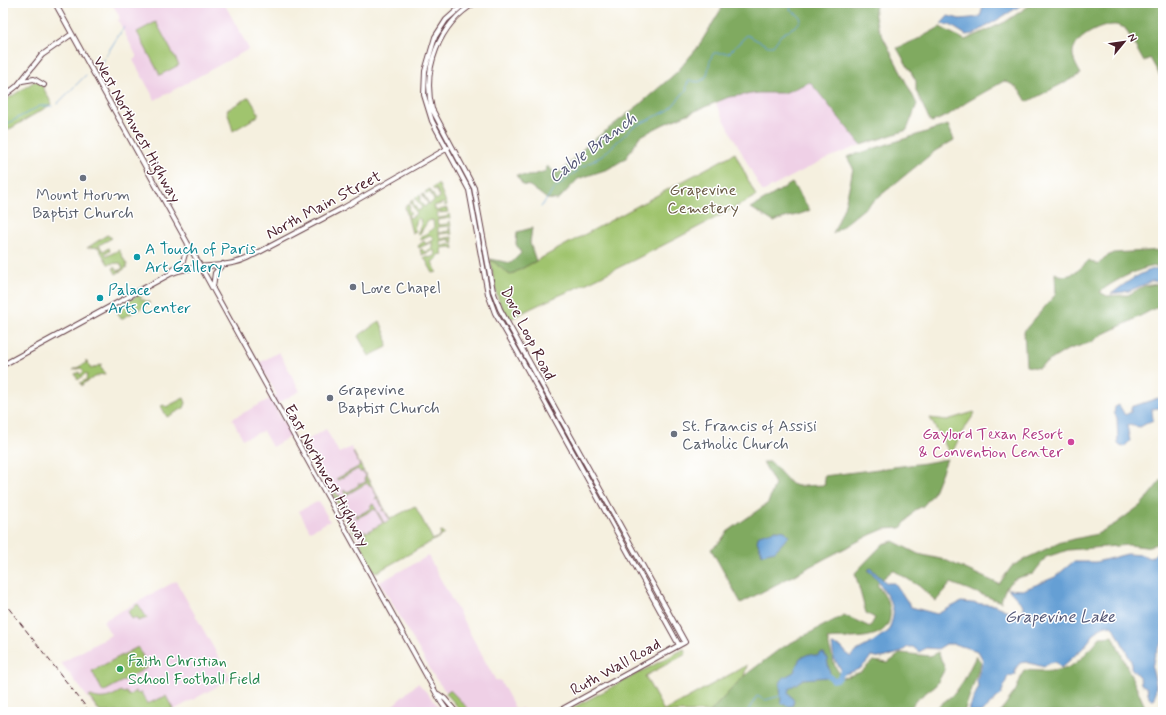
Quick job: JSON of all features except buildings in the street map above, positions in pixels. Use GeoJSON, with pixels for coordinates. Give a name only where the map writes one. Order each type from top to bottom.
{"type":"FeatureCollection","features":[{"type":"Feature","properties":{"kind":"main road","name":"West Northwest Highway"},"geometry":{"type":"LineString","coordinates":[[55,3],[200,266]]}},
{"type":"Feature","properties":{"kind":"main road","name":"Dove Loop Road"},"geometry":{"type":"LineString","coordinates":[[465,3],[453,12],[440,29],[432,47],[424,77],[424,95],[427,112],[469,176],[475,192],[493,290],[500,309],[679,645]]}},
{"type":"Feature","properties":{"kind":"main road","name":"Dove Loop Road"},"geometry":{"type":"LineString","coordinates":[[449,147],[432,109],[429,88],[430,72],[444,32],[457,16],[475,3]]}},
{"type":"Feature","properties":{"kind":"main road"},"geometry":{"type":"LineString","coordinates":[[3,97],[12,91],[22,81],[42,55],[72,34]]}},
{"type":"Feature","properties":{"kind":"main road"},"geometry":{"type":"LineString","coordinates":[[22,81],[34,79],[44,85]]}},
{"type":"Feature","properties":{"kind":"main road","name":"North Main Street"},"geometry":{"type":"LineString","coordinates":[[170,274],[184,268],[234,264],[249,258],[343,208],[449,147]]}},
{"type":"Feature","properties":{"kind":"main road"},"geometry":{"type":"LineString","coordinates":[[3,365],[170,274],[183,261],[188,244]]}},
{"type":"Feature","properties":{"kind":"main road"},"geometry":{"type":"LineString","coordinates":[[214,290],[215,273],[224,264]]}},
{"type":"Feature","properties":{"kind":"main road","name":"East Northwest Highway"},"geometry":{"type":"LineString","coordinates":[[200,266],[372,579],[448,712]]}},
{"type":"Feature","properties":{"kind":"main road","name":"Dove Loop Road"},"geometry":{"type":"LineString","coordinates":[[615,523],[684,642]]}},
{"type":"Feature","properties":{"kind":"main road"},"geometry":{"type":"LineString","coordinates":[[650,591],[654,589]]}},
{"type":"Feature","properties":{"kind":"main road","name":"Ruth Wall Road"},"geometry":{"type":"LineString","coordinates":[[557,712],[684,642]]}},
{"type":"Feature","properties":{"kind":"main road","name":"East Northwest Highway"},"geometry":{"type":"LineString","coordinates":[[437,694],[445,699],[456,712]]}},
{"type":"Feature","properties":{"kind":"shaded area"},"geometry":{"type":"Polygon","coordinates":[[[112,3],[224,3],[249,49],[155,100],[133,60],[137,57],[118,20],[120,18],[112,3]]]}},
{"type":"Feature","properties":{"kind":"shaded area"},"geometry":{"type":"Polygon","coordinates":[[[810,82],[861,145],[823,160],[762,191],[716,104],[729,97],[759,93],[784,93],[810,82]]]}},
{"type":"Feature","properties":{"kind":"shaded area"},"geometry":{"type":"Polygon","coordinates":[[[279,352],[300,391],[274,405],[291,436],[272,447],[263,431],[243,439],[232,419],[277,395],[259,363],[279,352]]]}},
{"type":"Feature","properties":{"kind":"shaded area"},"geometry":{"type":"Polygon","coordinates":[[[326,429],[339,453],[351,447],[391,519],[359,540],[325,481],[306,444],[306,441],[326,429]]]}},
{"type":"Feature","properties":{"kind":"shaded area"},"geometry":{"type":"Polygon","coordinates":[[[319,502],[330,521],[310,531],[299,511],[319,502]]]}},
{"type":"Feature","properties":{"kind":"shaded area"},"geometry":{"type":"Polygon","coordinates":[[[428,556],[496,681],[500,680],[516,710],[522,708],[524,712],[462,712],[435,678],[380,582],[428,556]]]}},
{"type":"Feature","properties":{"kind":"shaded area"},"geometry":{"type":"Polygon","coordinates":[[[176,581],[231,679],[170,712],[99,712],[61,663],[111,635],[103,621],[176,581]]]}},
{"type":"Feature","properties":{"kind":"shaded area"},"geometry":{"type":"Polygon","coordinates":[[[418,683],[443,712],[395,712],[392,706],[418,683]]]}},
{"type":"Feature","properties":{"kind":"green space"},"geometry":{"type":"Polygon","coordinates":[[[725,3],[877,4],[875,16],[878,27],[917,104],[907,130],[861,145],[810,82],[784,93],[759,93],[729,97],[664,124],[639,137],[625,159],[608,169],[578,179],[558,200],[547,199],[530,186],[523,185],[516,175],[530,176],[546,171],[547,166],[555,173],[562,171],[586,146],[639,105],[677,72],[698,47],[725,3]]]}},
{"type":"Feature","properties":{"kind":"green space"},"geometry":{"type":"Polygon","coordinates":[[[1033,3],[1163,3],[1163,81],[1150,58],[1144,62],[1125,28],[1111,25],[1097,29],[1084,36],[1075,46],[1073,57],[1081,74],[1027,102],[1018,89],[1012,84],[1004,81],[967,102],[947,116],[932,122],[930,121],[916,91],[916,81],[897,48],[940,27],[965,40],[1005,22],[1033,3]]]}},
{"type":"Feature","properties":{"kind":"green space"},"geometry":{"type":"Polygon","coordinates":[[[156,22],[179,65],[160,75],[137,32],[156,22]]]}},
{"type":"Feature","properties":{"kind":"green space"},"geometry":{"type":"Polygon","coordinates":[[[35,81],[40,82],[52,104],[3,133],[3,102],[35,81]]]}},
{"type":"Feature","properties":{"kind":"green space"},"geometry":{"type":"Polygon","coordinates":[[[249,97],[258,112],[258,116],[233,131],[227,110],[249,97]]]}},
{"type":"Feature","properties":{"kind":"green space"},"geometry":{"type":"Polygon","coordinates":[[[948,125],[954,140],[935,151],[833,234],[844,207],[853,168],[847,157],[948,125]]]}},
{"type":"Feature","properties":{"kind":"green space","name":"Grapevine Cemetery"},"geometry":{"type":"Polygon","coordinates":[[[735,153],[756,196],[654,250],[511,319],[506,313],[498,299],[490,259],[510,275],[735,153]]]}},
{"type":"Feature","properties":{"kind":"green space"},"geometry":{"type":"Polygon","coordinates":[[[792,183],[810,210],[774,222],[751,208],[792,183]]]}},
{"type":"Feature","properties":{"kind":"green space"},"geometry":{"type":"Polygon","coordinates":[[[439,185],[447,205],[445,206],[444,203],[434,206],[436,211],[447,208],[448,212],[437,213],[438,218],[446,217],[449,214],[450,218],[437,220],[438,225],[448,224],[450,221],[451,226],[438,227],[438,233],[449,231],[449,228],[451,228],[452,235],[449,233],[439,234],[440,239],[452,237],[453,242],[450,242],[450,239],[440,241],[441,246],[453,244],[454,249],[451,247],[442,248],[441,251],[443,254],[438,255],[437,259],[432,262],[437,272],[433,273],[424,257],[427,256],[428,258],[435,256],[434,250],[422,255],[420,250],[422,249],[425,252],[432,248],[432,242],[419,248],[418,246],[424,241],[426,244],[434,239],[430,235],[421,240],[420,238],[434,228],[433,220],[428,221],[419,235],[417,234],[422,223],[418,218],[414,228],[416,231],[412,233],[405,207],[408,203],[410,207],[408,209],[411,213],[408,215],[410,218],[415,215],[416,212],[410,201],[413,199],[413,203],[418,211],[422,208],[415,198],[420,195],[421,198],[419,199],[424,207],[428,204],[422,194],[423,193],[429,204],[434,201],[430,192],[427,194],[425,192],[430,189],[436,200],[440,197],[436,189],[434,190],[432,188],[439,185]]]}},
{"type":"Feature","properties":{"kind":"green space"},"geometry":{"type":"Polygon","coordinates":[[[532,228],[530,243],[536,261],[510,275],[490,259],[511,263],[521,253],[516,244],[517,232],[532,228]]]}},
{"type":"Feature","properties":{"kind":"green space"},"geometry":{"type":"Polygon","coordinates":[[[107,235],[112,238],[99,245],[103,251],[109,248],[110,251],[105,253],[107,256],[119,250],[127,265],[126,268],[116,274],[113,268],[115,267],[118,271],[123,268],[120,263],[108,264],[98,247],[87,248],[107,235]]]}},
{"type":"Feature","properties":{"kind":"green space"},"geometry":{"type":"Polygon","coordinates":[[[1163,250],[1163,272],[1161,266],[1146,268],[1113,283],[1100,292],[1107,296],[1128,295],[1144,286],[1163,283],[1163,304],[1103,334],[1092,342],[1067,350],[1038,368],[1026,366],[1024,331],[1056,294],[1055,273],[1065,276],[1069,275],[1078,271],[1089,260],[1098,265],[1104,258],[1113,253],[1163,250]]]}},
{"type":"Feature","properties":{"kind":"green space"},"geometry":{"type":"Polygon","coordinates":[[[139,295],[142,295],[140,298],[150,303],[121,319],[115,308],[139,295]]]}},
{"type":"Feature","properties":{"kind":"green space"},"geometry":{"type":"Polygon","coordinates":[[[380,321],[386,336],[387,347],[369,356],[358,336],[380,321]]]}},
{"type":"Feature","properties":{"kind":"green space"},"geometry":{"type":"Polygon","coordinates":[[[86,360],[91,369],[102,364],[100,366],[105,374],[101,374],[82,384],[82,386],[80,383],[86,380],[86,373],[78,380],[75,374],[79,372],[80,375],[84,371],[81,368],[73,370],[86,363],[86,360]]]}},
{"type":"Feature","properties":{"kind":"green space"},"geometry":{"type":"Polygon","coordinates":[[[184,398],[186,403],[184,408],[167,417],[161,406],[164,405],[166,407],[184,398]]]}},
{"type":"Feature","properties":{"kind":"green space"},"geometry":{"type":"Polygon","coordinates":[[[974,412],[975,413],[962,432],[951,455],[930,418],[947,420],[974,412]]]}},
{"type":"Feature","properties":{"kind":"green space"},"geometry":{"type":"Polygon","coordinates":[[[353,452],[390,519],[415,506],[433,540],[441,536],[440,533],[442,532],[445,534],[377,572],[373,570],[359,540],[366,536],[364,530],[367,532],[383,523],[375,509],[357,518],[356,514],[359,515],[372,508],[370,506],[373,504],[384,523],[390,520],[384,510],[382,511],[383,508],[378,498],[375,499],[377,496],[371,486],[367,483],[346,495],[344,492],[344,490],[348,492],[359,485],[358,483],[361,484],[367,481],[364,479],[366,476],[362,471],[361,473],[358,469],[338,480],[336,479],[360,466],[353,452]]]}},
{"type":"Feature","properties":{"kind":"green space"},"geometry":{"type":"Polygon","coordinates":[[[947,459],[933,494],[923,506],[915,510],[901,528],[884,529],[870,535],[741,603],[711,549],[720,542],[727,532],[768,503],[775,484],[763,462],[771,462],[791,484],[797,486],[825,485],[824,476],[947,459]]]}},
{"type":"Feature","properties":{"kind":"green space"},"geometry":{"type":"Polygon","coordinates":[[[1163,478],[1163,537],[1157,544],[1145,547],[1129,545],[1068,550],[1046,557],[1033,574],[1015,579],[1008,585],[1005,589],[1001,602],[951,583],[936,601],[919,586],[893,570],[877,584],[887,599],[890,609],[889,621],[885,628],[877,634],[868,636],[827,639],[835,666],[842,678],[861,672],[873,661],[888,663],[901,653],[930,656],[938,652],[945,669],[936,685],[916,700],[908,712],[710,712],[744,676],[781,648],[844,615],[870,627],[875,618],[866,613],[855,573],[883,544],[893,541],[918,554],[945,560],[999,584],[1012,566],[1027,558],[1061,542],[1097,534],[1115,524],[1141,505],[1163,478]]]}},
{"type":"Feature","properties":{"kind":"green space"},"geometry":{"type":"Polygon","coordinates":[[[335,492],[338,496],[340,495],[342,497],[339,499],[351,520],[353,518],[354,520],[352,522],[358,533],[361,532],[356,536],[344,515],[346,513],[343,514],[333,495],[335,492]]]}},
{"type":"Feature","properties":{"kind":"green space"},"geometry":{"type":"Polygon","coordinates":[[[138,604],[147,618],[138,621],[136,617],[132,619],[128,611],[138,604]]]}},
{"type":"Feature","properties":{"kind":"green space"},"geometry":{"type":"Polygon","coordinates":[[[1113,636],[1147,711],[1150,712],[1000,712],[1016,690],[1024,670],[1050,671],[1068,667],[1082,657],[1100,637],[1113,636]]]}},
{"type":"Feature","properties":{"kind":"green space","name":"Faith Christian School Football Field"},"geometry":{"type":"Polygon","coordinates":[[[138,647],[148,667],[103,692],[92,671],[138,647]]]}},
{"type":"Feature","properties":{"kind":"green space"},"geometry":{"type":"Polygon","coordinates":[[[684,649],[686,654],[645,676],[664,711],[747,665],[744,676],[710,712],[565,712],[684,649]]]}},
{"type":"Feature","properties":{"kind":"green space"},"geometry":{"type":"Polygon","coordinates":[[[976,656],[981,662],[964,712],[931,712],[955,693],[964,680],[976,656]]]}},
{"type":"Feature","properties":{"kind":"green space"},"geometry":{"type":"Polygon","coordinates":[[[136,690],[136,693],[140,694],[141,692],[147,704],[166,696],[173,709],[167,712],[100,712],[89,697],[107,698],[121,691],[123,693],[126,692],[129,696],[136,690]]]}},
{"type":"Feature","properties":{"kind":"green space"},"geometry":{"type":"Polygon","coordinates":[[[449,690],[471,712],[462,712],[446,693],[449,690]]]}},
{"type":"Feature","properties":{"kind":"water"},"geometry":{"type":"Polygon","coordinates":[[[984,3],[1025,3],[974,34],[966,35],[950,25],[941,24],[948,16],[960,19],[980,17],[984,3]]]}},
{"type":"Feature","properties":{"kind":"water"},"geometry":{"type":"Polygon","coordinates":[[[1159,268],[1163,274],[1163,282],[1152,281],[1129,291],[1111,294],[1140,275],[1159,268]]]}},
{"type":"Feature","properties":{"kind":"water"},"geometry":{"type":"Polygon","coordinates":[[[1158,398],[1163,401],[1163,404],[1160,408],[1152,409],[1153,420],[1140,427],[1127,425],[1130,441],[1124,447],[1120,446],[1118,444],[1117,418],[1114,413],[1115,407],[1119,405],[1125,415],[1131,412],[1131,407],[1158,398]]]}},
{"type":"Feature","properties":{"kind":"water"},"geometry":{"type":"Polygon","coordinates":[[[776,530],[785,531],[789,536],[775,551],[762,554],[757,541],[759,535],[776,530]]]}},
{"type":"Feature","properties":{"kind":"water","name":"Grapevine Lake"},"geometry":{"type":"Polygon","coordinates":[[[1163,546],[1163,641],[1155,654],[1152,668],[1156,684],[1155,698],[1152,700],[1149,698],[1147,688],[1141,684],[1140,678],[1131,668],[1131,661],[1116,631],[1111,626],[1105,625],[1098,629],[1084,647],[1061,668],[1056,662],[1049,663],[1044,667],[1026,662],[1020,663],[1016,668],[1015,675],[1008,676],[1001,694],[982,712],[968,712],[978,688],[977,679],[983,660],[978,651],[954,644],[946,644],[938,649],[926,648],[919,652],[913,647],[908,647],[899,653],[882,658],[871,656],[860,668],[853,672],[844,674],[834,659],[832,645],[841,647],[850,657],[888,632],[893,618],[892,605],[876,578],[868,571],[870,568],[887,583],[895,583],[911,607],[937,614],[961,602],[994,605],[1022,617],[1023,605],[1008,589],[1023,590],[1055,577],[1073,562],[1096,562],[1127,554],[1142,555],[1151,558],[1163,546]]]}},
{"type":"Feature","properties":{"kind":"water"},"geometry":{"type":"Polygon","coordinates":[[[824,653],[827,659],[830,674],[829,677],[803,679],[790,688],[788,692],[794,701],[792,706],[787,706],[781,703],[780,683],[783,678],[794,672],[800,658],[809,654],[817,656],[824,653]]]}},
{"type":"Feature","properties":{"kind":"waterway","name":"Cable Branch"},"geometry":{"type":"LineString","coordinates":[[541,207],[554,189],[582,167],[602,156],[633,127],[669,110],[687,89],[686,86],[689,81],[700,82],[704,79],[708,72],[710,60],[714,53],[729,53],[747,35],[768,46],[773,46],[781,35],[797,25],[801,20],[799,16],[790,9],[793,3]]}},
{"type":"Feature","properties":{"kind":"waterway"},"geometry":{"type":"LineString","coordinates":[[98,68],[124,27]]}},
{"type":"Feature","properties":{"kind":"waterway"},"geometry":{"type":"LineString","coordinates":[[57,104],[86,75]]}},
{"type":"Feature","properties":{"kind":"waterway"},"geometry":{"type":"LineString","coordinates":[[3,126],[40,106],[52,106]]}},
{"type":"Feature","properties":{"kind":"waterway"},"geometry":{"type":"LineString","coordinates":[[824,671],[833,680],[838,679],[847,666]]}},
{"type":"Feature","properties":{"kind":"waterway"},"geometry":{"type":"LineString","coordinates":[[747,712],[757,696],[765,700],[780,696]]}},
{"type":"Feature","properties":{"kind":"railway"},"geometry":{"type":"LineString","coordinates":[[3,601],[90,712]]}},
{"type":"Feature","properties":{"kind":"place","name":"Mount Horum Baptist Church"},"geometry":{"type":"Point","coordinates":[83,178]}},
{"type":"Feature","properties":{"kind":"place","name":"A Touch of Paris Art Gallery"},"geometry":{"type":"Point","coordinates":[137,257]}},
{"type":"Feature","properties":{"kind":"place","name":"Love Chapel"},"geometry":{"type":"Point","coordinates":[353,287]}},
{"type":"Feature","properties":{"kind":"place","name":"Palace Arts Center"},"geometry":{"type":"Point","coordinates":[100,298]}},
{"type":"Feature","properties":{"kind":"place","name":"Grapevine Baptist Church"},"geometry":{"type":"Point","coordinates":[330,398]}},
{"type":"Feature","properties":{"kind":"place","name":"St. Francis of Assisi Catholic Church"},"geometry":{"type":"Point","coordinates":[674,434]}},
{"type":"Feature","properties":{"kind":"place","name":"Gaylord Texan Resort & Convention Center"},"geometry":{"type":"Point","coordinates":[1071,442]}},
{"type":"Feature","properties":{"kind":"place","name":"Faith Christian School Football Field"},"geometry":{"type":"Point","coordinates":[120,669]}}]}
